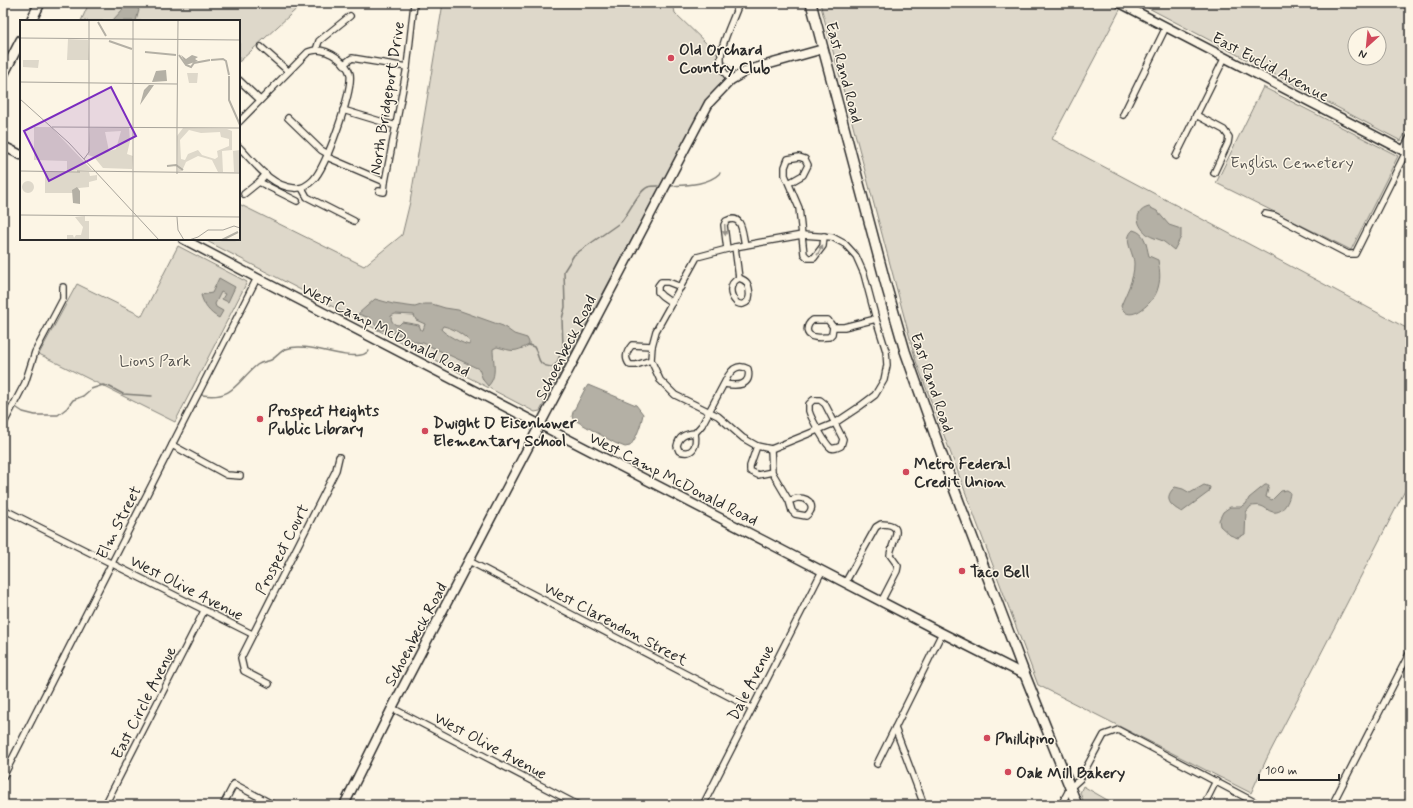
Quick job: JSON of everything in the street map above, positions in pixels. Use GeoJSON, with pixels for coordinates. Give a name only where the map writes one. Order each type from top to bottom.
{"type":"FeatureCollection","features":[{"type":"Feature","properties":{"kind":"main road"},"geometry":{"type":"LineString","coordinates":[[32,20],[40,3]]}},
{"type":"Feature","properties":{"kind":"main road","name":"East Rand Road"},"geometry":{"type":"LineString","coordinates":[[812,3],[823,49],[905,351],[953,486],[1025,675],[1077,805]]}},
{"type":"Feature","properties":{"kind":"main road","name":"East Euclid Avenue"},"geometry":{"type":"LineString","coordinates":[[1120,3],[1406,152]]}},
{"type":"Feature","properties":{"kind":"main road"},"geometry":{"type":"LineString","coordinates":[[3,75],[6,61],[20,41]]}},
{"type":"Feature","properties":{"kind":"main road","name":"Schoenbeck Road"},"geometry":{"type":"LineString","coordinates":[[345,805],[392,708],[709,103],[730,80],[748,70],[823,49]]}},
{"type":"Feature","properties":{"kind":"main road"},"geometry":{"type":"LineString","coordinates":[[3,146],[20,154]]}},
{"type":"Feature","properties":{"kind":"main road","name":"West Camp McDonald Road"},"geometry":{"type":"LineString","coordinates":[[185,240],[881,602],[1025,675]]}},
{"type":"Feature","properties":{"kind":"street"},"geometry":{"type":"LineString","coordinates":[[730,80],[725,74],[720,58],[739,3]]}},
{"type":"Feature","properties":{"kind":"street","name":"North Bridgeport Drive"},"geometry":{"type":"LineString","coordinates":[[379,191],[384,192],[407,67],[414,4]]}},
{"type":"Feature","properties":{"kind":"street"},"geometry":{"type":"LineString","coordinates":[[316,50],[319,41],[350,16]]}},
{"type":"Feature","properties":{"kind":"street"},"geometry":{"type":"LineString","coordinates":[[1123,115],[1166,27]]}},
{"type":"Feature","properties":{"kind":"street"},"geometry":{"type":"LineString","coordinates":[[260,47],[288,71]]}},
{"type":"Feature","properties":{"kind":"street"},"geometry":{"type":"LineString","coordinates":[[240,121],[308,52],[316,50],[332,55],[344,64],[350,73],[350,82],[344,110],[327,156],[314,179],[302,188],[285,187],[266,174],[240,148]]}},
{"type":"Feature","properties":{"kind":"street"},"geometry":{"type":"LineString","coordinates":[[344,64],[352,58],[407,67]]}},
{"type":"Feature","properties":{"kind":"street"},"geometry":{"type":"LineString","coordinates":[[1176,156],[1225,58]]}},
{"type":"Feature","properties":{"kind":"street"},"geometry":{"type":"LineString","coordinates":[[240,81],[260,100]]}},
{"type":"Feature","properties":{"kind":"street"},"geometry":{"type":"LineString","coordinates":[[344,110],[396,126]]}},
{"type":"Feature","properties":{"kind":"street"},"geometry":{"type":"LineString","coordinates":[[1196,115],[1224,130],[1229,137],[1228,143],[1214,173]]}},
{"type":"Feature","properties":{"kind":"street"},"geometry":{"type":"LineString","coordinates":[[288,118],[327,156],[385,182]]}},
{"type":"Feature","properties":{"kind":"street"},"geometry":{"type":"LineString","coordinates":[[1265,214],[1275,216],[1348,254],[1355,254],[1406,152],[1410,137]]}},
{"type":"Feature","properties":{"kind":"street"},"geometry":{"type":"LineString","coordinates":[[789,183],[803,175],[808,165],[805,159],[799,157],[788,159],[785,167],[785,175],[799,208],[804,254],[808,258],[814,258],[820,252],[823,246],[824,236]]}},
{"type":"Feature","properties":{"kind":"street"},"geometry":{"type":"LineString","coordinates":[[244,194],[259,182],[266,174]]}},
{"type":"Feature","properties":{"kind":"street"},"geometry":{"type":"LineString","coordinates":[[259,182],[297,201]]}},
{"type":"Feature","properties":{"kind":"street"},"geometry":{"type":"LineString","coordinates":[[302,188],[307,197],[354,221]]}},
{"type":"Feature","properties":{"kind":"street"},"geometry":{"type":"LineString","coordinates":[[727,249],[724,225],[731,219],[736,219],[739,222],[744,245]]}},
{"type":"Feature","properties":{"kind":"street"},"geometry":{"type":"LineString","coordinates":[[802,235],[832,237],[845,244],[856,256],[864,274],[886,351],[887,365],[884,380],[875,395],[859,407],[835,423],[771,449],[757,446],[743,438],[718,416],[675,395],[660,380],[651,360],[652,346],[656,331],[697,257],[744,245],[802,235]]}},
{"type":"Feature","properties":{"kind":"street"},"geometry":{"type":"LineString","coordinates":[[735,247],[739,278]]}},
{"type":"Feature","properties":{"kind":"street","name":"Elm Street"},"geometry":{"type":"LineString","coordinates":[[3,777],[257,278]]}},
{"type":"Feature","properties":{"kind":"street"},"geometry":{"type":"LineString","coordinates":[[739,278],[748,284],[750,296],[748,302],[743,304],[737,303],[732,298],[731,285],[733,281],[739,278]]}},
{"type":"Feature","properties":{"kind":"street"},"geometry":{"type":"LineString","coordinates":[[672,303],[658,292],[658,286],[661,282],[668,282],[681,287]]}},
{"type":"Feature","properties":{"kind":"street"},"geometry":{"type":"LineString","coordinates":[[3,426],[25,383],[35,352],[63,299],[63,287]]}},
{"type":"Feature","properties":{"kind":"street"},"geometry":{"type":"LineString","coordinates":[[833,327],[844,327],[876,319]]}},
{"type":"Feature","properties":{"kind":"street"},"geometry":{"type":"LineString","coordinates":[[813,320],[828,320],[833,327],[832,334],[828,337],[816,338],[807,332],[809,322],[813,320]]}},
{"type":"Feature","properties":{"kind":"street"},"geometry":{"type":"LineString","coordinates":[[651,360],[636,365],[630,365],[625,356],[628,349],[632,345],[652,346]]}},
{"type":"Feature","properties":{"kind":"street"},"geometry":{"type":"LineString","coordinates":[[695,433],[702,425],[724,384],[734,369],[739,366],[748,369],[749,374],[746,381],[741,385],[735,386],[724,384]]}},
{"type":"Feature","properties":{"kind":"street"},"geometry":{"type":"LineString","coordinates":[[813,400],[820,400],[825,404],[843,439],[841,446],[835,449],[830,447],[819,429],[809,410],[809,404],[813,400]]}},
{"type":"Feature","properties":{"kind":"street"},"geometry":{"type":"LineString","coordinates":[[172,445],[227,474],[240,476]]}},
{"type":"Feature","properties":{"kind":"street"},"geometry":{"type":"LineString","coordinates":[[757,446],[750,466],[750,471],[758,475],[772,472]]}},
{"type":"Feature","properties":{"kind":"street"},"geometry":{"type":"LineString","coordinates":[[771,449],[772,472],[789,501]]}},
{"type":"Feature","properties":{"kind":"street","name":"Prospect Court"},"geometry":{"type":"LineString","coordinates":[[269,684],[244,671],[241,658],[336,470],[339,457]]}},
{"type":"Feature","properties":{"kind":"street","name":"West Olive Avenue"},"geometry":{"type":"LineString","coordinates":[[3,509],[252,634]]}},
{"type":"Feature","properties":{"kind":"street"},"geometry":{"type":"LineString","coordinates":[[846,583],[876,527],[881,524],[892,527],[896,530],[897,536],[891,548],[890,555],[896,561],[898,566],[897,571],[881,602]]}},
{"type":"Feature","properties":{"kind":"street","name":"West Clarendon Street"},"geometry":{"type":"LineString","coordinates":[[469,561],[751,708]]}},
{"type":"Feature","properties":{"kind":"street","name":"Dale Avenue"},"geometry":{"type":"LineString","coordinates":[[703,805],[822,571]]}},
{"type":"Feature","properties":{"kind":"street","name":"East Circle Avenue"},"geometry":{"type":"LineString","coordinates":[[104,805],[204,611]]}},
{"type":"Feature","properties":{"kind":"street"},"geometry":{"type":"LineString","coordinates":[[877,764],[942,633]]}},
{"type":"Feature","properties":{"kind":"street"},"geometry":{"type":"LineString","coordinates":[[1332,805],[1410,652]]}},
{"type":"Feature","properties":{"kind":"street","name":"West Olive Avenue"},"geometry":{"type":"LineString","coordinates":[[392,708],[578,805]]}},
{"type":"Feature","properties":{"kind":"street"},"geometry":{"type":"LineString","coordinates":[[895,728],[924,805]]}},
{"type":"Feature","properties":{"kind":"street"},"geometry":{"type":"LineString","coordinates":[[1061,805],[1070,788],[1080,779],[1104,735],[1118,730],[1260,805]]}},
{"type":"Feature","properties":{"kind":"street"},"geometry":{"type":"LineString","coordinates":[[1204,805],[1216,781]]}},
{"type":"Feature","properties":{"kind":"street"},"geometry":{"type":"LineString","coordinates":[[223,805],[234,784],[274,805]]}},
{"type":"Feature","properties":{"kind":"green space"},"geometry":{"type":"Polygon","coordinates":[[[89,3],[303,3],[240,61],[240,20],[81,20],[89,3]]]}},
{"type":"Feature","properties":{"kind":"green space","name":"Old Orchard Country Club"},"geometry":{"type":"Polygon","coordinates":[[[443,3],[673,3],[675,13],[737,73],[711,94],[540,411],[535,412],[205,240],[240,240],[240,204],[364,266],[402,235],[410,202],[443,3]]]}},
{"type":"Feature","properties":{"kind":"green space"},"geometry":{"type":"Polygon","coordinates":[[[820,3],[1110,3],[1121,8],[1052,139],[1410,330],[1410,481],[1267,758],[1251,793],[1038,685],[916,361],[820,3]]]}},
{"type":"Feature","properties":{"kind":"green space"},"geometry":{"type":"Polygon","coordinates":[[[1139,3],[1410,3],[1410,124],[1401,141],[1139,3]]]}},
{"type":"Feature","properties":{"kind":"green space","name":"English Cemetery"},"geometry":{"type":"Polygon","coordinates":[[[1263,87],[1398,156],[1351,250],[1216,183],[1263,87]]]}},
{"type":"Feature","properties":{"kind":"green space","name":"Lions Park"},"geometry":{"type":"Polygon","coordinates":[[[178,246],[247,282],[175,422],[39,354],[77,284],[142,316],[178,246]]]}},
{"type":"Feature","properties":{"kind":"green space"},"geometry":{"type":"Polygon","coordinates":[[[1083,786],[1116,805],[1085,805],[1080,793],[1083,786]]]}},
{"type":"Feature","properties":{"kind":"shaded area"},"geometry":{"type":"Polygon","coordinates":[[[131,4],[136,6],[139,10],[136,20],[113,20],[125,7],[131,4]]]}},
{"type":"Feature","properties":{"kind":"shaded area"},"geometry":{"type":"Polygon","coordinates":[[[1149,207],[1157,211],[1169,225],[1181,229],[1181,237],[1174,250],[1162,241],[1143,231],[1139,224],[1138,217],[1143,209],[1149,207]]]}},
{"type":"Feature","properties":{"kind":"shaded area"},"geometry":{"type":"Polygon","coordinates":[[[1133,230],[1141,234],[1143,237],[1149,256],[1158,260],[1160,280],[1155,296],[1151,301],[1140,310],[1129,314],[1124,312],[1121,306],[1134,270],[1134,260],[1128,242],[1130,234],[1133,230]]]}},
{"type":"Feature","properties":{"kind":"shaded area"},"geometry":{"type":"Polygon","coordinates":[[[219,278],[235,287],[228,302],[222,299],[225,294],[221,292],[215,304],[216,307],[223,311],[219,318],[208,309],[201,295],[212,293],[219,278]]]}},
{"type":"Feature","properties":{"kind":"shaded area"},"geometry":{"type":"Polygon","coordinates":[[[375,299],[393,304],[415,307],[424,304],[432,304],[458,310],[503,326],[514,334],[527,338],[529,345],[516,350],[497,347],[493,349],[494,373],[488,386],[483,380],[479,369],[423,343],[416,342],[388,330],[379,330],[370,318],[358,314],[375,299]],[[395,314],[391,316],[392,321],[395,324],[399,325],[402,322],[419,325],[421,330],[423,330],[425,324],[416,320],[414,315],[395,314]],[[443,326],[441,329],[446,333],[459,341],[470,345],[470,342],[461,334],[443,326]]]}},
{"type":"Feature","properties":{"kind":"shaded area"},"geometry":{"type":"Polygon","coordinates":[[[588,385],[636,405],[643,414],[635,439],[630,446],[625,447],[615,443],[573,419],[573,412],[588,385]]]}},
{"type":"Feature","properties":{"kind":"shaded area"},"geometry":{"type":"Polygon","coordinates":[[[1204,485],[1210,487],[1209,492],[1182,512],[1171,504],[1169,495],[1175,487],[1190,493],[1204,485]]]}},
{"type":"Feature","properties":{"kind":"shaded area"},"geometry":{"type":"Polygon","coordinates":[[[1265,485],[1269,485],[1266,497],[1272,500],[1281,491],[1287,490],[1290,492],[1289,499],[1283,509],[1273,512],[1260,506],[1251,506],[1246,512],[1245,534],[1238,538],[1230,535],[1220,526],[1219,520],[1223,512],[1230,507],[1241,507],[1246,504],[1249,498],[1265,485]]]}},
{"type":"Feature","properties":{"kind":"waterway"},"geometry":{"type":"LineString","coordinates":[[669,186],[689,185],[703,182],[720,173]]}},
{"type":"Feature","properties":{"kind":"waterway"},"geometry":{"type":"LineString","coordinates":[[529,345],[534,347],[539,360],[543,365],[552,367],[557,363],[563,346],[562,319],[565,307],[564,271],[574,255],[621,222],[644,189],[658,186]]}},
{"type":"Feature","properties":{"kind":"waterway"},"geometry":{"type":"LineString","coordinates":[[202,395],[213,396],[228,392],[257,365],[271,360],[286,349],[294,347],[313,348],[352,356],[362,355],[369,351]]}},
{"type":"Feature","properties":{"kind":"waterway"},"geometry":{"type":"LineString","coordinates":[[17,408],[23,412],[35,415],[58,415],[67,408],[73,400],[83,396],[91,389],[103,385],[123,394],[152,396]]}},
{"type":"Feature","properties":{"kind":"waterway"},"geometry":{"type":"LineString","coordinates":[[3,401],[9,404]]}},
{"type":"Feature","properties":{"kind":"place","name":"Old Orchard Country Club"},"geometry":{"type":"Point","coordinates":[671,58]}},
{"type":"Feature","properties":{"kind":"place","name":"Prospect Heights Public Library"},"geometry":{"type":"Point","coordinates":[260,419]}},
{"type":"Feature","properties":{"kind":"place","name":"Dwight D Eisenhower Elementary School"},"geometry":{"type":"Point","coordinates":[425,431]}},
{"type":"Feature","properties":{"kind":"place","name":"Metro Federal Credit Union"},"geometry":{"type":"Point","coordinates":[906,472]}},
{"type":"Feature","properties":{"kind":"place","name":"Taco Bell"},"geometry":{"type":"Point","coordinates":[962,571]}},
{"type":"Feature","properties":{"kind":"place","name":"Phillipino"},"geometry":{"type":"Point","coordinates":[987,738]}},
{"type":"Feature","properties":{"kind":"place","name":"Oak Mill Bakery"},"geometry":{"type":"Point","coordinates":[1008,772]}}]}
